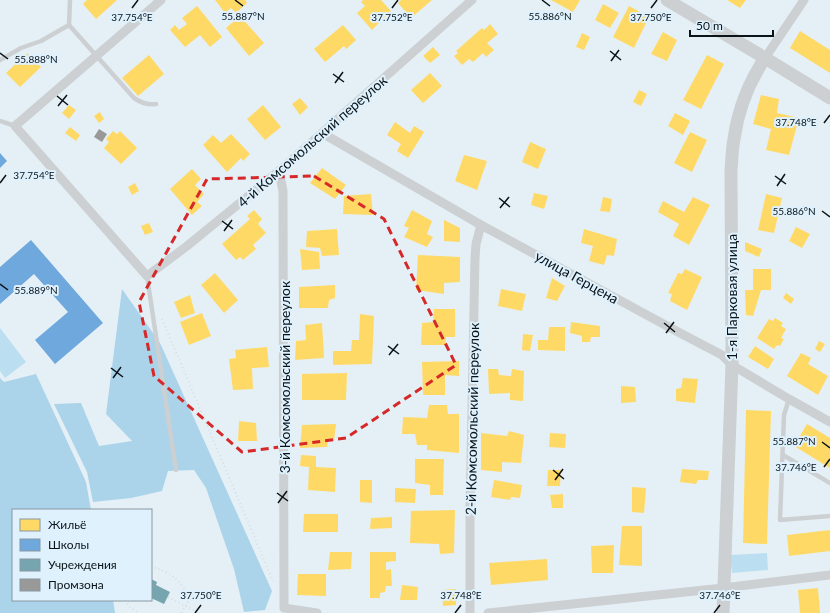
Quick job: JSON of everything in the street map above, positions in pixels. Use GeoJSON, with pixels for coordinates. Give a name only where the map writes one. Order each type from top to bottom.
{"type":"FeatureCollection","features":[{"type":"Feature","properties":{"kind":"street"},"geometry":{"type":"LineString","coordinates":[[146,276],[15,126],[161,0]]}},
{"type":"Feature","properties":{"kind":"street","name":"4-й Комсомольский переулок"},"geometry":{"type":"LineString","coordinates":[[146,276],[187,246],[279,171],[472,0]]}},
{"type":"Feature","properties":{"kind":"street"},"geometry":{"type":"LineString","coordinates":[[667,0],[830,98]]}},
{"type":"Feature","properties":{"kind":"street","name":"1-я Парковая улица"},"geometry":{"type":"LineString","coordinates":[[723,613],[732,365],[730,170],[734,139],[739,113],[759,66],[804,0]]}},
{"type":"Feature","properties":{"kind":"street","name":"улица Герцена"},"geometry":{"type":"LineString","coordinates":[[322,133],[481,226],[722,355],[732,365],[830,422]]}},
{"type":"Feature","properties":{"kind":"street","name":"3-й Комсомольский переулок"},"geometry":{"type":"LineString","coordinates":[[279,171],[283,191],[284,608],[317,613]]}},
{"type":"Feature","properties":{"kind":"street","name":"2-й Комсомольский переулок"},"geometry":{"type":"LineString","coordinates":[[470,613],[470,505],[475,258],[476,244],[481,226]]}},
{"type":"Feature","properties":{"kind":"street"},"geometry":{"type":"LineString","coordinates":[[488,613],[830,575]]}},
{"type":"Feature","properties":{"kind":"lane"},"geometry":{"type":"LineString","coordinates":[[70,0],[69,25],[134,98],[141,103],[156,104]]}},
{"type":"Feature","properties":{"kind":"lane"},"geometry":{"type":"LineString","coordinates":[[0,60],[21,48],[41,41],[69,25]]}},
{"type":"Feature","properties":{"kind":"lane"},"geometry":{"type":"LineString","coordinates":[[0,121],[15,126]]}},
{"type":"Feature","properties":{"kind":"lane"},"geometry":{"type":"LineString","coordinates":[[146,276],[176,470]]}},
{"type":"Feature","properties":{"kind":"lane"},"geometry":{"type":"LineString","coordinates":[[789,399],[784,415],[780,520],[830,516]]}},
{"type":"Feature","properties":{"kind":"lane"},"geometry":{"type":"LineString","coordinates":[[783,456],[830,483]]}},
{"type":"Feature","properties":{"kind":"path"},"geometry":{"type":"LineString","coordinates":[[160,314],[275,586]]}},
{"type":"Feature","properties":{"kind":"path"},"geometry":{"type":"LineString","coordinates":[[152,566],[170,574],[187,592],[190,599],[181,613]]}},
{"type":"Feature","properties":{"kind":"path"},"geometry":{"type":"LineString","coordinates":[[168,597],[199,613]]}},
{"type":"Feature","properties":{"kind":"path"},"geometry":{"type":"LineString","coordinates":[[126,601],[130,607],[139,613]]}},
{"type":"Feature","properties":{"kind":"highlighted area"},"geometry":{"type":"Polygon","coordinates":[[[314,176],[384,219],[456,365],[346,438],[242,452],[154,376],[139,302],[207,179],[314,176]]]}},
{"type":"Feature","properties":{"kind":"shaded area"},"geometry":{"type":"Polygon","coordinates":[[[122,289],[160,343],[272,591],[265,610],[244,612],[234,569],[206,488],[194,470],[168,471],[162,491],[131,498],[93,502],[87,472],[54,404],[81,403],[99,446],[132,441],[106,414],[122,289]]]}},
{"type":"Feature","properties":{"kind":"shaded area"},"geometry":{"type":"Polygon","coordinates":[[[0,328],[26,362],[5,378],[0,371],[0,328]]]}},
{"type":"Feature","properties":{"kind":"shaded area"},"geometry":{"type":"Polygon","coordinates":[[[36,374],[86,482],[91,509],[12,509],[12,601],[113,601],[115,613],[0,613],[0,378],[4,382],[36,374]]]}},
{"type":"Feature","properties":{"kind":"shaded area"},"geometry":{"type":"Polygon","coordinates":[[[767,553],[768,570],[732,573],[730,555],[767,553]]]}},
{"type":"Feature","properties":{"kind":"building: Жильё"},"geometry":{"type":"Polygon","coordinates":[[[87,0],[117,0],[96,19],[83,4],[87,0]]]}},
{"type":"Feature","properties":{"kind":"building: Жильё"},"geometry":{"type":"Polygon","coordinates":[[[215,0],[245,0],[247,3],[236,13],[231,8],[225,13],[215,0]]]}},
{"type":"Feature","properties":{"kind":"building: Жильё"},"geometry":{"type":"Polygon","coordinates":[[[363,0],[381,0],[391,11],[372,30],[357,13],[365,6],[361,2],[363,0]]]}},
{"type":"Feature","properties":{"kind":"building: Жильё"},"geometry":{"type":"Polygon","coordinates":[[[401,0],[432,0],[411,18],[398,3],[401,0]]]}},
{"type":"Feature","properties":{"kind":"building: Жильё"},"geometry":{"type":"Polygon","coordinates":[[[551,0],[580,0],[573,12],[551,0]]]}},
{"type":"Feature","properties":{"kind":"building: Жильё"},"geometry":{"type":"Polygon","coordinates":[[[727,0],[746,0],[740,8],[727,0]]]}},
{"type":"Feature","properties":{"kind":"building: Жильё"},"geometry":{"type":"Polygon","coordinates":[[[603,4],[619,13],[610,28],[595,20],[603,4]]]}},
{"type":"Feature","properties":{"kind":"building: Жильё"},"geometry":{"type":"Polygon","coordinates":[[[197,6],[222,37],[210,47],[200,35],[185,47],[170,30],[175,25],[179,30],[187,24],[182,18],[197,6]]]}},
{"type":"Feature","properties":{"kind":"building: Жильё"},"geometry":{"type":"Polygon","coordinates":[[[629,6],[649,17],[634,48],[613,37],[629,6]]]}},
{"type":"Feature","properties":{"kind":"building: Жильё"},"geometry":{"type":"Polygon","coordinates":[[[240,16],[264,43],[249,56],[226,28],[240,16]]]}},
{"type":"Feature","properties":{"kind":"building: Жильё"},"geometry":{"type":"Polygon","coordinates":[[[490,24],[498,34],[487,43],[494,50],[486,57],[483,53],[473,62],[469,59],[462,65],[454,56],[458,53],[456,51],[482,28],[484,30],[490,24]]]}},
{"type":"Feature","properties":{"kind":"building: Жильё"},"geometry":{"type":"Polygon","coordinates":[[[343,25],[356,40],[346,49],[344,46],[325,62],[314,49],[343,25]]]}},
{"type":"Feature","properties":{"kind":"building: Жильё"},"geometry":{"type":"Polygon","coordinates":[[[800,31],[830,50],[830,73],[790,48],[800,31]]]}},
{"type":"Feature","properties":{"kind":"building: Жильё"},"geometry":{"type":"Polygon","coordinates":[[[663,32],[677,40],[667,61],[651,54],[663,32]]]}},
{"type":"Feature","properties":{"kind":"building: Жильё"},"geometry":{"type":"Polygon","coordinates":[[[582,33],[590,37],[584,50],[576,47],[582,33]]]}},
{"type":"Feature","properties":{"kind":"building: Жильё"},"geometry":{"type":"Polygon","coordinates":[[[433,47],[440,55],[430,63],[423,56],[433,47]]]}},
{"type":"Feature","properties":{"kind":"building: Жильё"},"geometry":{"type":"Polygon","coordinates":[[[27,53],[41,67],[20,87],[6,73],[27,53]]]}},
{"type":"Feature","properties":{"kind":"building: Жильё"},"geometry":{"type":"Polygon","coordinates":[[[149,55],[164,74],[138,96],[122,78],[149,55]]]}},
{"type":"Feature","properties":{"kind":"building: Жильё"},"geometry":{"type":"Polygon","coordinates":[[[707,55],[724,64],[701,109],[683,100],[707,55]]]}},
{"type":"Feature","properties":{"kind":"building: Жильё"},"geometry":{"type":"Polygon","coordinates":[[[430,73],[442,86],[423,103],[411,90],[430,73]]]}},
{"type":"Feature","properties":{"kind":"building: Жильё"},"geometry":{"type":"Polygon","coordinates":[[[639,90],[647,94],[641,106],[633,102],[639,90]]]}},
{"type":"Feature","properties":{"kind":"building: Жильё"},"geometry":{"type":"Polygon","coordinates":[[[761,95],[779,99],[777,113],[799,118],[789,155],[766,150],[771,129],[753,124],[761,95]]]}},
{"type":"Feature","properties":{"kind":"building: Жильё"},"geometry":{"type":"Polygon","coordinates":[[[300,98],[308,107],[300,115],[292,104],[300,98]]]}},
{"type":"Feature","properties":{"kind":"building: Жильё"},"geometry":{"type":"Polygon","coordinates":[[[69,105],[76,110],[69,119],[62,113],[69,105]]]}},
{"type":"Feature","properties":{"kind":"building: Жильё"},"geometry":{"type":"Polygon","coordinates":[[[263,105],[281,127],[265,140],[247,119],[263,105]]]}},
{"type":"Feature","properties":{"kind":"building: Жильё"},"geometry":{"type":"Polygon","coordinates":[[[100,112],[104,119],[99,123],[94,116],[100,112]]]}},
{"type":"Feature","properties":{"kind":"building: Жильё"},"geometry":{"type":"Polygon","coordinates":[[[675,113],[690,121],[683,135],[668,126],[675,113]]]}},
{"type":"Feature","properties":{"kind":"building: Жильё"},"geometry":{"type":"Polygon","coordinates":[[[395,122],[410,133],[414,126],[424,132],[408,158],[397,151],[401,144],[387,135],[395,122]]]}},
{"type":"Feature","properties":{"kind":"building: Жильё"},"geometry":{"type":"Polygon","coordinates":[[[70,127],[80,135],[76,141],[65,133],[70,127]]]}},
{"type":"Feature","properties":{"kind":"building: Жильё"},"geometry":{"type":"Polygon","coordinates":[[[113,131],[117,134],[120,131],[137,148],[121,164],[104,148],[109,142],[106,139],[113,131]]]}},
{"type":"Feature","properties":{"kind":"building: Жильё"},"geometry":{"type":"Polygon","coordinates":[[[690,132],[707,140],[692,172],[674,163],[690,132]]]}},
{"type":"Feature","properties":{"kind":"building: Жильё"},"geometry":{"type":"Polygon","coordinates":[[[231,134],[250,154],[243,161],[241,158],[227,172],[203,145],[213,135],[221,143],[231,134]]]}},
{"type":"Feature","properties":{"kind":"building: Жильё"},"geometry":{"type":"Polygon","coordinates":[[[530,142],[546,149],[538,169],[522,162],[530,142]]]}},
{"type":"Feature","properties":{"kind":"building: Жильё"},"geometry":{"type":"Polygon","coordinates":[[[464,155],[487,161],[477,190],[455,181],[464,155]]]}},
{"type":"Feature","properties":{"kind":"building: Жильё"},"geometry":{"type":"Polygon","coordinates":[[[322,168],[346,185],[335,199],[310,183],[322,168]]]}},
{"type":"Feature","properties":{"kind":"building: Жильё"},"geometry":{"type":"Polygon","coordinates":[[[192,169],[201,179],[195,185],[204,194],[197,202],[202,206],[192,215],[170,189],[192,169]]]}},
{"type":"Feature","properties":{"kind":"building: Жильё"},"geometry":{"type":"Polygon","coordinates":[[[135,183],[139,191],[132,195],[128,187],[135,183]]]}},
{"type":"Feature","properties":{"kind":"building: Жильё"},"geometry":{"type":"Polygon","coordinates":[[[534,193],[548,196],[544,209],[531,205],[534,193]]]}},
{"type":"Feature","properties":{"kind":"building: Жильё"},"geometry":{"type":"Polygon","coordinates":[[[371,194],[373,215],[343,214],[344,196],[371,194]]]}},
{"type":"Feature","properties":{"kind":"building: Жильё"},"geometry":{"type":"Polygon","coordinates":[[[766,194],[782,198],[774,233],[758,230],[766,194]]]}},
{"type":"Feature","properties":{"kind":"building: Жильё"},"geometry":{"type":"Polygon","coordinates":[[[603,197],[612,199],[610,212],[600,211],[603,197]]]}},
{"type":"Feature","properties":{"kind":"building: Жильё"},"geometry":{"type":"Polygon","coordinates":[[[693,197],[710,205],[689,245],[673,236],[679,224],[658,212],[663,201],[684,212],[693,197]]]}},
{"type":"Feature","properties":{"kind":"building: Жильё"},"geometry":{"type":"Polygon","coordinates":[[[254,210],[262,219],[258,224],[266,233],[253,245],[256,249],[243,260],[240,257],[236,260],[222,244],[250,219],[247,216],[254,210]]]}},
{"type":"Feature","properties":{"kind":"building: Жильё"},"geometry":{"type":"Polygon","coordinates":[[[412,210],[432,221],[427,234],[433,237],[427,247],[404,237],[409,228],[404,226],[412,210]]]}},
{"type":"Feature","properties":{"kind":"building: Жильё"},"geometry":{"type":"Polygon","coordinates":[[[444,220],[460,228],[460,242],[444,241],[444,220]]]}},
{"type":"Feature","properties":{"kind":"building: Жильё"},"geometry":{"type":"Polygon","coordinates":[[[149,223],[153,232],[145,235],[141,226],[149,223]]]}},
{"type":"Feature","properties":{"kind":"building: Жильё"},"geometry":{"type":"Polygon","coordinates":[[[796,227],[810,234],[802,248],[789,241],[796,227]]]}},
{"type":"Feature","properties":{"kind":"building: Жильё"},"geometry":{"type":"Polygon","coordinates":[[[337,229],[339,255],[322,256],[320,248],[306,247],[307,231],[337,229]]]}},
{"type":"Feature","properties":{"kind":"building: Жильё"},"geometry":{"type":"Polygon","coordinates":[[[584,229],[617,239],[614,256],[607,255],[604,265],[589,261],[593,246],[581,243],[584,229]]]}},
{"type":"Feature","properties":{"kind":"building: Жильё"},"geometry":{"type":"Polygon","coordinates":[[[745,242],[762,249],[759,257],[745,251],[745,242]]]}},
{"type":"Feature","properties":{"kind":"building: Жильё"},"geometry":{"type":"Polygon","coordinates":[[[300,249],[319,252],[320,269],[302,270],[300,249]]]}},
{"type":"Feature","properties":{"kind":"building: Жильё"},"geometry":{"type":"Polygon","coordinates":[[[418,255],[460,257],[460,282],[444,283],[444,294],[416,290],[418,255]]]}},
{"type":"Feature","properties":{"kind":"building: Жильё"},"geometry":{"type":"Polygon","coordinates":[[[685,269],[702,277],[687,310],[670,301],[672,294],[668,293],[678,273],[682,274],[685,269]]]}},
{"type":"Feature","properties":{"kind":"building: Жильё"},"geometry":{"type":"Polygon","coordinates":[[[753,269],[771,269],[771,290],[761,290],[753,316],[746,315],[745,290],[753,290],[753,269]]]}},
{"type":"Feature","properties":{"kind":"building: Жильё"},"geometry":{"type":"Polygon","coordinates":[[[215,273],[238,300],[224,313],[201,285],[215,273]]]}},
{"type":"Feature","properties":{"kind":"building: Жильё"},"geometry":{"type":"Polygon","coordinates":[[[552,278],[565,286],[557,301],[546,298],[552,278]]]}},
{"type":"Feature","properties":{"kind":"building: Жильё"},"geometry":{"type":"Polygon","coordinates":[[[335,285],[335,298],[329,300],[328,308],[299,308],[299,287],[335,285]]]}},
{"type":"Feature","properties":{"kind":"building: Жильё"},"geometry":{"type":"Polygon","coordinates":[[[501,289],[526,294],[522,311],[498,306],[501,289]]]}},
{"type":"Feature","properties":{"kind":"building: Жильё"},"geometry":{"type":"Polygon","coordinates":[[[786,293],[794,299],[791,304],[783,298],[786,293]]]}},
{"type":"Feature","properties":{"kind":"building: Жильё"},"geometry":{"type":"Polygon","coordinates":[[[190,295],[195,313],[181,318],[174,302],[190,295]]]}},
{"type":"Feature","properties":{"kind":"building: Жильё"},"geometry":{"type":"Polygon","coordinates":[[[434,309],[455,309],[455,337],[446,337],[445,345],[421,345],[422,323],[433,322],[434,309]]]}},
{"type":"Feature","properties":{"kind":"building: Жильё"},"geometry":{"type":"Polygon","coordinates":[[[202,313],[211,336],[189,345],[180,322],[202,313]]]}},
{"type":"Feature","properties":{"kind":"building: Жильё"},"geometry":{"type":"Polygon","coordinates":[[[360,314],[374,316],[372,364],[333,365],[333,351],[351,351],[352,340],[359,340],[360,314]]]}},
{"type":"Feature","properties":{"kind":"building: Жильё"},"geometry":{"type":"Polygon","coordinates":[[[775,318],[783,323],[781,326],[786,329],[781,338],[784,339],[780,346],[777,345],[774,349],[757,338],[769,319],[773,321],[775,318]]]}},
{"type":"Feature","properties":{"kind":"building: Жильё"},"geometry":{"type":"Polygon","coordinates":[[[571,322],[600,326],[600,337],[591,337],[590,342],[582,342],[582,336],[570,333],[571,322]]]}},
{"type":"Feature","properties":{"kind":"building: Жильё"},"geometry":{"type":"Polygon","coordinates":[[[322,323],[324,358],[295,360],[296,341],[306,340],[305,325],[322,323]]]}},
{"type":"Feature","properties":{"kind":"building: Жильё"},"geometry":{"type":"Polygon","coordinates":[[[549,327],[565,327],[565,351],[538,350],[538,340],[548,340],[549,327]]]}},
{"type":"Feature","properties":{"kind":"building: Жильё"},"geometry":{"type":"Polygon","coordinates":[[[523,334],[533,335],[530,351],[522,350],[523,334]]]}},
{"type":"Feature","properties":{"kind":"building: Жильё"},"geometry":{"type":"Polygon","coordinates":[[[819,341],[825,344],[820,352],[815,349],[819,341]]]}},
{"type":"Feature","properties":{"kind":"building: Жильё"},"geometry":{"type":"Polygon","coordinates":[[[755,346],[774,359],[768,369],[748,357],[755,346]]]}},
{"type":"Feature","properties":{"kind":"building: Жильё"},"geometry":{"type":"Polygon","coordinates":[[[267,347],[269,367],[252,368],[253,389],[233,390],[229,359],[236,358],[235,350],[267,347]]]}},
{"type":"Feature","properties":{"kind":"building: Жильё"},"geometry":{"type":"Polygon","coordinates":[[[801,353],[811,358],[808,364],[828,376],[818,395],[787,376],[801,353]]]}},
{"type":"Feature","properties":{"kind":"building: Жильё"},"geometry":{"type":"Polygon","coordinates":[[[459,361],[459,376],[445,375],[445,395],[423,395],[422,362],[459,361]]]}},
{"type":"Feature","properties":{"kind":"building: Жильё"},"geometry":{"type":"Polygon","coordinates":[[[488,369],[498,369],[499,375],[511,376],[512,369],[524,371],[523,401],[510,400],[510,393],[489,394],[488,369]]]}},
{"type":"Feature","properties":{"kind":"building: Жильё"},"geometry":{"type":"Polygon","coordinates":[[[347,373],[346,400],[302,400],[302,374],[347,373]]]}},
{"type":"Feature","properties":{"kind":"building: Жильё"},"geometry":{"type":"Polygon","coordinates":[[[683,378],[698,379],[695,403],[676,401],[676,389],[681,388],[683,378]]]}},
{"type":"Feature","properties":{"kind":"building: Жильё"},"geometry":{"type":"Polygon","coordinates":[[[621,386],[635,387],[636,402],[621,403],[621,386]]]}},
{"type":"Feature","properties":{"kind":"building: Жильё"},"geometry":{"type":"Polygon","coordinates":[[[429,405],[447,405],[448,414],[459,414],[459,453],[427,450],[427,445],[417,445],[415,434],[402,434],[403,417],[427,418],[429,405]]]}},
{"type":"Feature","properties":{"kind":"building: Жильё"},"geometry":{"type":"Polygon","coordinates":[[[746,410],[771,411],[767,544],[743,543],[746,410]]]}},
{"type":"Feature","properties":{"kind":"building: Жильё"},"geometry":{"type":"Polygon","coordinates":[[[239,421],[256,423],[257,441],[238,441],[239,421]]]}},
{"type":"Feature","properties":{"kind":"building: Жильё"},"geometry":{"type":"Polygon","coordinates":[[[336,424],[334,441],[328,441],[327,447],[300,448],[302,425],[336,424]]]}},
{"type":"Feature","properties":{"kind":"building: Жильё"},"geometry":{"type":"Polygon","coordinates":[[[807,424],[830,438],[830,468],[794,446],[807,424]]]}},
{"type":"Feature","properties":{"kind":"building: Жильё"},"geometry":{"type":"Polygon","coordinates":[[[509,431],[524,435],[521,463],[502,462],[502,472],[481,470],[481,433],[507,436],[509,431]]]}},
{"type":"Feature","properties":{"kind":"building: Жильё"},"geometry":{"type":"Polygon","coordinates":[[[550,433],[566,434],[565,448],[549,447],[550,433]]]}},
{"type":"Feature","properties":{"kind":"building: Жильё"},"geometry":{"type":"Polygon","coordinates":[[[301,455],[316,456],[316,467],[336,468],[335,492],[308,490],[309,467],[300,466],[301,455]]]}},
{"type":"Feature","properties":{"kind":"building: Жильё"},"geometry":{"type":"Polygon","coordinates":[[[415,459],[444,459],[443,495],[430,495],[430,485],[415,483],[415,459]]]}},
{"type":"Feature","properties":{"kind":"building: Жильё"},"geometry":{"type":"Polygon","coordinates":[[[682,469],[709,471],[708,480],[698,480],[696,484],[680,482],[682,469]]]}},
{"type":"Feature","properties":{"kind":"building: Жильё"},"geometry":{"type":"Polygon","coordinates":[[[548,470],[561,470],[560,486],[547,486],[548,470]]]}},
{"type":"Feature","properties":{"kind":"building: Жильё"},"geometry":{"type":"Polygon","coordinates":[[[360,480],[372,480],[372,503],[360,502],[360,480]]]}},
{"type":"Feature","properties":{"kind":"building: Жильё"},"geometry":{"type":"Polygon","coordinates":[[[494,480],[522,485],[520,498],[511,497],[510,500],[491,497],[494,480]]]}},
{"type":"Feature","properties":{"kind":"building: Жильё"},"geometry":{"type":"Polygon","coordinates":[[[632,487],[646,488],[644,513],[632,512],[632,487]]]}},
{"type":"Feature","properties":{"kind":"building: Жильё"},"geometry":{"type":"Polygon","coordinates":[[[395,488],[416,489],[415,503],[395,502],[395,488]]]}},
{"type":"Feature","properties":{"kind":"building: Жильё"},"geometry":{"type":"Polygon","coordinates":[[[563,494],[563,508],[552,508],[550,495],[563,494]]]}},
{"type":"Feature","properties":{"kind":"building: Жильё"},"geometry":{"type":"Polygon","coordinates":[[[455,510],[454,553],[440,554],[439,544],[410,543],[411,511],[455,510]]]}},
{"type":"Feature","properties":{"kind":"building: Жильё"},"geometry":{"type":"Polygon","coordinates":[[[304,514],[338,514],[338,532],[303,532],[304,514]]]}},
{"type":"Feature","properties":{"kind":"building: Жильё"},"geometry":{"type":"Polygon","coordinates":[[[392,517],[392,528],[370,529],[371,518],[392,517]]]}},
{"type":"Feature","properties":{"kind":"building: Жильё"},"geometry":{"type":"Polygon","coordinates":[[[622,526],[642,526],[642,566],[619,565],[622,526]]]}},
{"type":"Feature","properties":{"kind":"building: Жильё"},"geometry":{"type":"Polygon","coordinates":[[[830,530],[830,551],[789,556],[787,535],[830,530]]]}},
{"type":"Feature","properties":{"kind":"building: Жильё"},"geometry":{"type":"Polygon","coordinates":[[[614,545],[613,573],[592,573],[591,546],[614,545]]]}},
{"type":"Feature","properties":{"kind":"building: Жильё"},"geometry":{"type":"Polygon","coordinates":[[[330,552],[352,552],[351,569],[328,570],[330,552]]]}},
{"type":"Feature","properties":{"kind":"building: Жильё"},"geometry":{"type":"Polygon","coordinates":[[[370,552],[396,552],[396,561],[386,562],[386,570],[391,569],[392,586],[386,586],[385,592],[380,593],[380,598],[370,598],[370,552]]]}},
{"type":"Feature","properties":{"kind":"building: Жильё"},"geometry":{"type":"Polygon","coordinates":[[[547,559],[548,580],[491,585],[489,563],[547,559]]]}},
{"type":"Feature","properties":{"kind":"building: Жильё"},"geometry":{"type":"Polygon","coordinates":[[[298,574],[326,574],[326,596],[297,595],[298,574]]]}},
{"type":"Feature","properties":{"kind":"building: Жильё"},"geometry":{"type":"Polygon","coordinates":[[[402,585],[418,587],[417,600],[400,600],[402,585]]]}},
{"type":"Feature","properties":{"kind":"building: Жильё"},"geometry":{"type":"Polygon","coordinates":[[[818,588],[820,613],[800,613],[798,590],[818,588]]]}},
{"type":"Feature","properties":{"kind":"building: Жильё"},"geometry":{"type":"Polygon","coordinates":[[[456,589],[456,605],[443,606],[442,590],[456,589]]]}},
{"type":"Feature","properties":{"kind":"building: Школы"},"geometry":{"type":"Polygon","coordinates":[[[0,153],[7,161],[0,168],[0,153]]]}},
{"type":"Feature","properties":{"kind":"building: Школы"},"geometry":{"type":"Polygon","coordinates":[[[31,240],[103,323],[55,364],[35,340],[68,312],[34,274],[0,304],[0,267],[31,240]]]}},
{"type":"Feature","properties":{"kind":"building: Учреждения"},"geometry":{"type":"Polygon","coordinates":[[[152,580],[157,582],[156,585],[170,592],[164,604],[152,598],[152,580]]]}},
{"type":"Feature","properties":{"kind":"building: Промзона"},"geometry":{"type":"Polygon","coordinates":[[[99,129],[107,134],[102,142],[94,137],[99,129]]]}}]}
